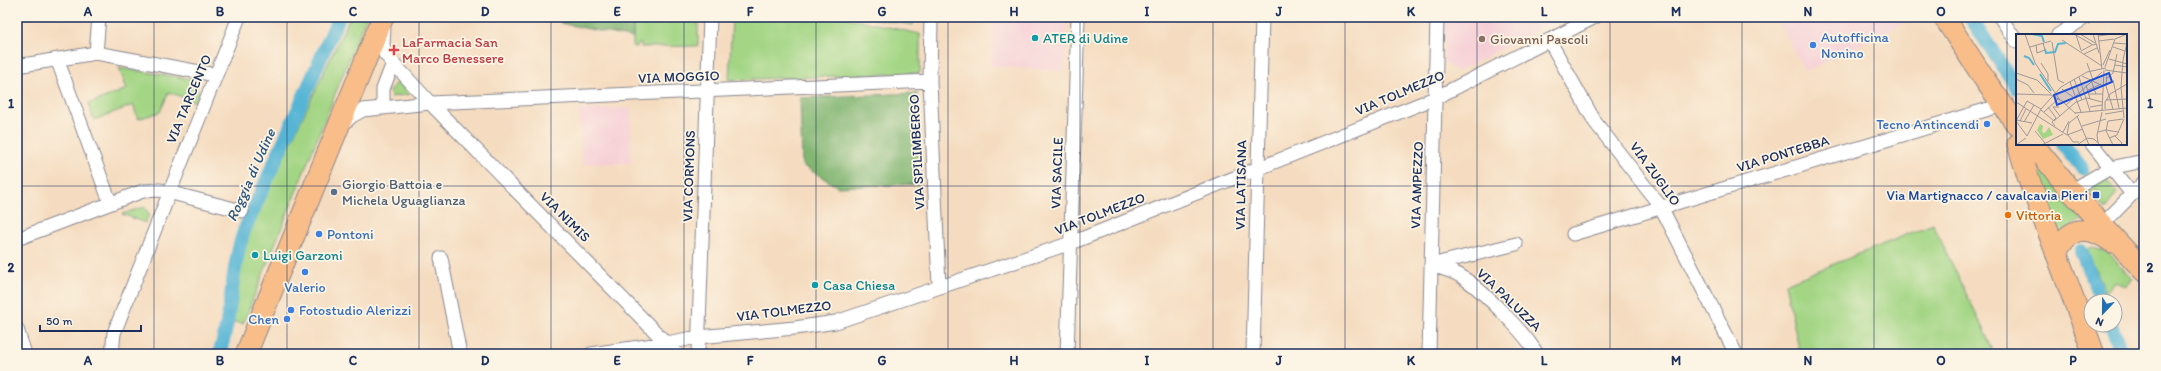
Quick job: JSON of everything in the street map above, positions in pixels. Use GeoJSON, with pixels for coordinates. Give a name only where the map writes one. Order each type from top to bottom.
{"type":"FeatureCollection","features":[{"type":"Feature","properties":{"kind":"main road"},"geometry":{"type":"LineString","coordinates":[[246,354],[336,131],[384,17]]}},
{"type":"Feature","properties":{"kind":"main road"},"geometry":{"type":"LineString","coordinates":[[1944,17],[2012,122]]}},
{"type":"Feature","properties":{"kind":"main road"},"geometry":{"type":"LineString","coordinates":[[2018,145],[2029,180],[2094,354]]}},
{"type":"Feature","properties":{"kind":"main road"},"geometry":{"type":"LineString","coordinates":[[2034,145],[2071,191],[2144,270]]}},
{"type":"Feature","properties":{"kind":"main road"},"geometry":{"type":"LineString","coordinates":[[2056,253],[2068,235],[2084,230],[2099,234],[2127,253]]}},
{"type":"Feature","properties":{"kind":"street"},"geometry":{"type":"LineString","coordinates":[[96,53],[99,17]]}},
{"type":"Feature","properties":{"kind":"street","name":"VIA TARCENTO"},"geometry":{"type":"LineString","coordinates":[[112,354],[114,333],[168,192],[239,17]]}},
{"type":"Feature","properties":{"kind":"street","name":"VIA NIMIS"},"geometry":{"type":"LineString","coordinates":[[384,17],[383,49],[393,63],[430,103],[677,354]]}},
{"type":"Feature","properties":{"kind":"street","name":"VIA CORMONS"},"geometry":{"type":"LineString","coordinates":[[698,337],[710,17]]}},
{"type":"Feature","properties":{"kind":"street","name":"VIA SPILIMBERGO"},"geometry":{"type":"LineString","coordinates":[[931,17],[930,81],[940,286]]}},
{"type":"Feature","properties":{"kind":"street","name":"VIA SACILE"},"geometry":{"type":"LineString","coordinates":[[1067,354],[1078,17]]}},
{"type":"Feature","properties":{"kind":"street","name":"VIA LATISANA"},"geometry":{"type":"LineString","coordinates":[[1253,354],[1262,17]]}},
{"type":"Feature","properties":{"kind":"street","name":"VIA AMPEZZO"},"geometry":{"type":"LineString","coordinates":[[1429,354],[1437,17]]}},
{"type":"Feature","properties":{"kind":"street","name":"VIA TOLMEZZO"},"geometry":{"type":"LineString","coordinates":[[591,354],[629,352],[698,337],[794,328],[836,322],[1071,243],[1435,98],[1595,17]]}},
{"type":"Feature","properties":{"kind":"street"},"geometry":{"type":"LineString","coordinates":[[2000,17],[2016,41]]}},
{"type":"Feature","properties":{"kind":"street"},"geometry":{"type":"LineString","coordinates":[[2060,34],[2086,17]]}},
{"type":"Feature","properties":{"kind":"street","name":"VIA ZUGLIO"},"geometry":{"type":"LineString","coordinates":[[1549,40],[1595,122],[1661,207],[1736,354]]}},
{"type":"Feature","properties":{"kind":"street"},"geometry":{"type":"LineString","coordinates":[[17,66],[96,53],[216,75]]}},
{"type":"Feature","properties":{"kind":"street"},"geometry":{"type":"LineString","coordinates":[[57,59],[110,202]]}},
{"type":"Feature","properties":{"kind":"street"},"geometry":{"type":"LineString","coordinates":[[383,108],[383,89],[393,63]]}},
{"type":"Feature","properties":{"kind":"street","name":"VIA MOGGIO"},"geometry":{"type":"LineString","coordinates":[[430,103],[708,92],[930,81]]}},
{"type":"Feature","properties":{"kind":"street"},"geometry":{"type":"LineString","coordinates":[[336,131],[352,116],[364,110],[430,103]]}},
{"type":"Feature","properties":{"kind":"street","name":"VIA PONTEBBA"},"geometry":{"type":"LineString","coordinates":[[1573,234],[1661,207],[2012,122]]}},
{"type":"Feature","properties":{"kind":"street"},"geometry":{"type":"LineString","coordinates":[[2093,145],[2132,194]]}},
{"type":"Feature","properties":{"kind":"street"},"geometry":{"type":"LineString","coordinates":[[2071,191],[2110,168],[2144,161]]}},
{"type":"Feature","properties":{"kind":"street"},"geometry":{"type":"LineString","coordinates":[[2102,225],[2144,182]]}},
{"type":"Feature","properties":{"kind":"street"},"geometry":{"type":"LineString","coordinates":[[17,239],[143,190],[160,190],[242,212]]}},
{"type":"Feature","properties":{"kind":"street"},"geometry":{"type":"LineString","coordinates":[[1431,265],[1516,244]]}},
{"type":"Feature","properties":{"kind":"street"},"geometry":{"type":"LineString","coordinates":[[440,258],[460,354]]}},
{"type":"Feature","properties":{"kind":"street","name":"VIA PALUZZA"},"geometry":{"type":"LineString","coordinates":[[1431,265],[1453,272],[1475,287],[1530,342],[1537,354]]}},
{"type":"Feature","properties":{"kind":"street"},"geometry":{"type":"LineString","coordinates":[[17,329],[25,354]]}},
{"type":"Feature","properties":{"kind":"street"},"geometry":{"type":"LineString","coordinates":[[698,337],[698,354]]}},
{"type":"Feature","properties":{"kind":"shaded area"},"geometry":{"type":"Polygon","coordinates":[[[993,17],[1067,17],[1065,71],[991,66],[993,17]]]}},
{"type":"Feature","properties":{"kind":"shaded area","name":"Giovanni Pascoli"},"geometry":{"type":"Polygon","coordinates":[[[1445,17],[1563,17],[1457,72],[1444,62],[1445,17]]]}},
{"type":"Feature","properties":{"kind":"shaded area"},"geometry":{"type":"Polygon","coordinates":[[[1776,17],[1916,17],[1805,72],[1776,17]]]}},
{"type":"Feature","properties":{"kind":"shaded area"},"geometry":{"type":"Polygon","coordinates":[[[631,108],[631,163],[582,164],[579,110],[631,108]]]}},
{"type":"Feature","properties":{"kind":"green space"},"geometry":{"type":"Polygon","coordinates":[[[350,17],[366,17],[243,324],[230,321],[237,268],[244,241],[350,17]]]}},
{"type":"Feature","properties":{"kind":"green space"},"geometry":{"type":"Polygon","coordinates":[[[562,17],[633,17],[633,38],[560,23],[562,17]]]}},
{"type":"Feature","properties":{"kind":"green space"},"geometry":{"type":"Polygon","coordinates":[[[633,17],[698,17],[698,46],[641,47],[641,44],[638,44],[637,47],[633,47],[633,17]]]}},
{"type":"Feature","properties":{"kind":"green space"},"geometry":{"type":"Polygon","coordinates":[[[732,17],[844,17],[920,34],[920,73],[729,80],[732,17]]]}},
{"type":"Feature","properties":{"kind":"green space"},"geometry":{"type":"Polygon","coordinates":[[[861,17],[914,17],[913,25],[861,17]]]}},
{"type":"Feature","properties":{"kind":"green space"},"geometry":{"type":"Polygon","coordinates":[[[119,68],[191,79],[199,93],[195,102],[169,92],[160,112],[138,119],[133,105],[94,120],[88,104],[127,89],[119,68]]]}},
{"type":"Feature","properties":{"kind":"green space"},"geometry":{"type":"Polygon","coordinates":[[[397,81],[410,94],[391,97],[390,90],[397,81]]]}},
{"type":"Feature","properties":{"kind":"green space"},"geometry":{"type":"Polygon","coordinates":[[[917,93],[920,184],[838,187],[802,165],[800,98],[917,93]]]}},
{"type":"Feature","properties":{"kind":"green space"},"geometry":{"type":"Polygon","coordinates":[[[2028,145],[2086,220],[2079,221],[2057,237],[2028,145]]]}},
{"type":"Feature","properties":{"kind":"green space"},"geometry":{"type":"Polygon","coordinates":[[[2106,179],[2117,193],[2105,209],[2097,200],[2101,196],[2096,190],[2091,193],[2086,187],[2106,179]]]}},
{"type":"Feature","properties":{"kind":"green space"},"geometry":{"type":"Polygon","coordinates":[[[144,207],[149,214],[145,223],[122,214],[144,207]]]}},
{"type":"Feature","properties":{"kind":"green space"},"geometry":{"type":"Polygon","coordinates":[[[1933,224],[1995,354],[1800,354],[1785,284],[1933,224]]]}},
{"type":"Feature","properties":{"kind":"green space"},"geometry":{"type":"Polygon","coordinates":[[[2093,248],[2107,252],[2133,279],[2125,286],[2115,282],[2106,292],[2087,250],[2093,248]]]}},
{"type":"Feature","properties":{"kind":"waterway","name":"Roggia di Udine"},"geometry":{"type":"LineString","coordinates":[[219,354],[224,339],[236,261],[244,231],[339,17]]}},
{"type":"Feature","properties":{"kind":"waterway"},"geometry":{"type":"LineString","coordinates":[[1970,17],[2016,86]]}},
{"type":"Feature","properties":{"kind":"waterway"},"geometry":{"type":"LineString","coordinates":[[2064,145],[2082,168]]}},
{"type":"Feature","properties":{"kind":"waterway"},"geometry":{"type":"LineString","coordinates":[[2081,251],[2098,293]]}},
{"type":"Feature","properties":{"kind":"waterway"},"geometry":{"type":"LineString","coordinates":[[2114,333],[2122,354]]}},
{"type":"Feature","properties":{"kind":"place","name":"ATER di Udine"},"geometry":{"type":"Point","coordinates":[1035,38]}},
{"type":"Feature","properties":{"kind":"place","name":"Giovanni Pascoli"},"geometry":{"type":"Point","coordinates":[1482,39]}},
{"type":"Feature","properties":{"kind":"place","name":"Autofficina Nonino"},"geometry":{"type":"Point","coordinates":[1813,45]}},
{"type":"Feature","properties":{"kind":"place","name":"LaFarmacia San Marco Benessere"},"geometry":{"type":"Point","coordinates":[394,50]}},
{"type":"Feature","properties":{"kind":"place","name":"Tecno Antincendi"},"geometry":{"type":"Point","coordinates":[1987,124]}},
{"type":"Feature","properties":{"kind":"place","name":"Giorgio Battoia e Michela Uguaglianza"},"geometry":{"type":"Point","coordinates":[334,192]}},
{"type":"Feature","properties":{"kind":"place","name":"Via Martignacco / cavalcavia Pieri"},"geometry":{"type":"Point","coordinates":[2096,195]}},
{"type":"Feature","properties":{"kind":"place","name":"Vittoria"},"geometry":{"type":"Point","coordinates":[2008,215]}},
{"type":"Feature","properties":{"kind":"place","name":"Pontoni"},"geometry":{"type":"Point","coordinates":[319,234]}},
{"type":"Feature","properties":{"kind":"place","name":"Luigi Garzoni"},"geometry":{"type":"Point","coordinates":[255,255]}},
{"type":"Feature","properties":{"kind":"place","name":"Valerio"},"geometry":{"type":"Point","coordinates":[305,272]}},
{"type":"Feature","properties":{"kind":"place","name":"Casa Chiesa"},"geometry":{"type":"Point","coordinates":[815,285]}},
{"type":"Feature","properties":{"kind":"place","name":"Fotostudio Alerizzi"},"geometry":{"type":"Point","coordinates":[291,310]}},
{"type":"Feature","properties":{"kind":"place","name":"Chen"},"geometry":{"type":"Point","coordinates":[287,319]}}]}
